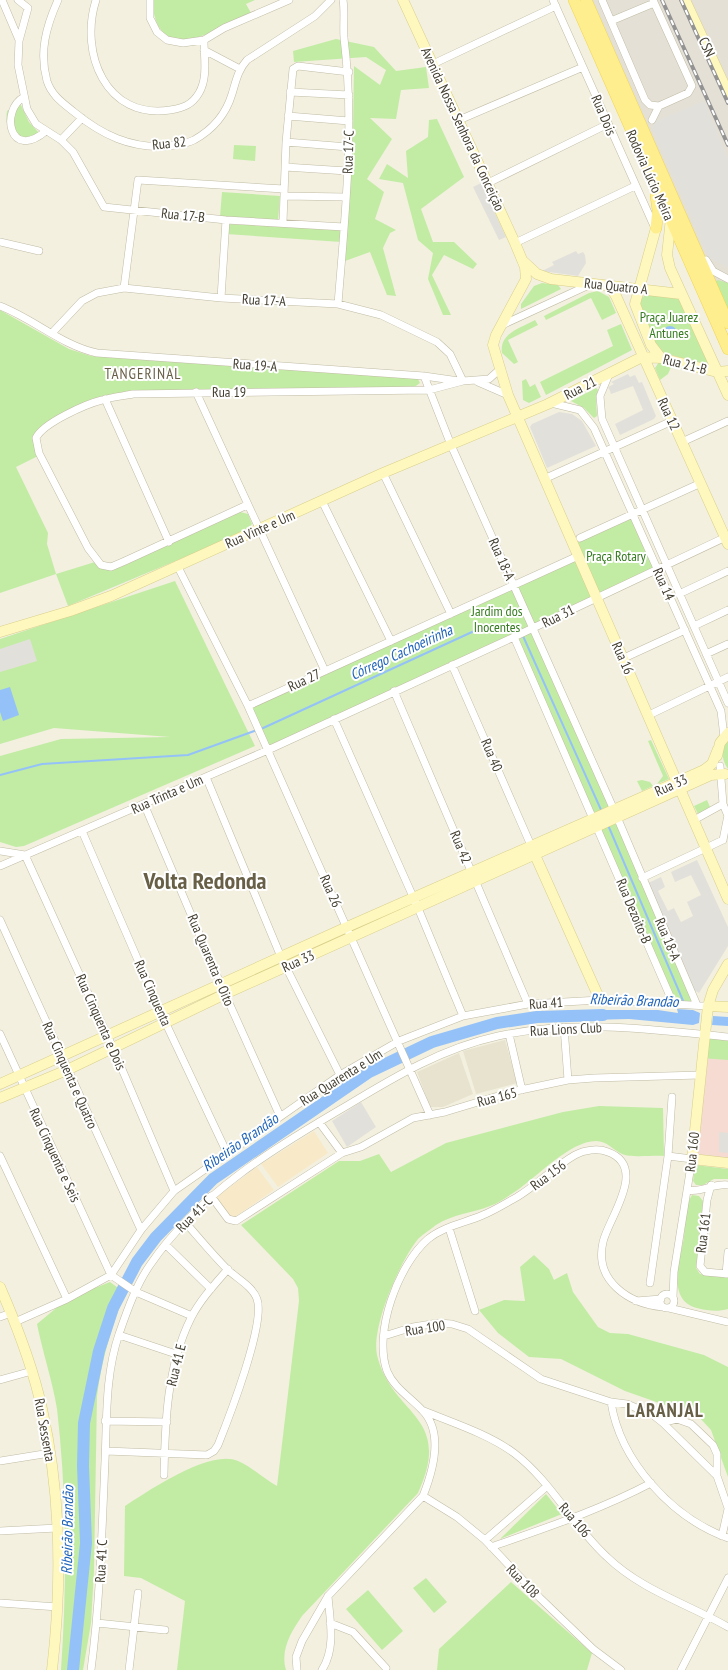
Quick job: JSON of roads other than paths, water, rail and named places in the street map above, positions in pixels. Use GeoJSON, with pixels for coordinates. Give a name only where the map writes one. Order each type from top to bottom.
{"type":"FeatureCollection","features":[{"type":"Feature","properties":{"kind":"main road","name":"Rodovia Lúcio Meira"},"geometry":{"type":"LineString","coordinates":[[574,0],[728,349]]}},
{"type":"Feature","properties":{"kind":"main road","name":"Rodovia Lúcio Meira"},"geometry":{"type":"LineString","coordinates":[[586,0],[626,96],[728,323]]}},
{"type":"Feature","properties":{"kind":"main road"},"geometry":{"type":"LineString","coordinates":[[654,182],[658,205],[656,228]]}},
{"type":"Feature","properties":{"kind":"street"},"geometry":{"type":"LineString","coordinates":[[2,0],[19,41]]}},
{"type":"Feature","properties":{"kind":"street"},"geometry":{"type":"LineString","coordinates":[[18,0],[27,5],[28,10],[19,41],[18,65],[24,96],[31,118],[46,131],[61,140],[82,118]]}},
{"type":"Feature","properties":{"kind":"street","name":"Rua 82"},"geometry":{"type":"LineString","coordinates":[[58,0],[46,30],[43,52],[48,82],[54,96],[105,134],[130,144],[155,146],[187,143],[206,131],[222,115],[231,98],[240,69],[253,55],[309,21],[331,0]]}},
{"type":"Feature","properties":{"kind":"street"},"geometry":{"type":"LineString","coordinates":[[96,0],[92,29],[96,58],[107,86],[114,96],[127,106],[154,112],[189,105],[199,93],[203,83],[204,40]]}},
{"type":"Feature","properties":{"kind":"street"},"geometry":{"type":"LineString","coordinates":[[150,0],[152,23],[162,38],[179,43],[204,40],[224,28],[289,0]]}},
{"type":"Feature","properties":{"kind":"street","name":"Rua 17-C"},"geometry":{"type":"LineString","coordinates":[[338,304],[346,198],[349,121],[349,72],[344,37],[343,0]]}},
{"type":"Feature","properties":{"kind":"street","name":"Avenida Nossa Senhora da Conceição"},"geometry":{"type":"LineString","coordinates":[[403,0],[522,259]]}},
{"type":"Feature","properties":{"kind":"street"},"geometry":{"type":"LineString","coordinates":[[602,0],[641,102],[659,106],[688,93],[692,86],[653,1],[611,21]]}},
{"type":"Feature","properties":{"kind":"street","name":"CSN"},"geometry":{"type":"LineString","coordinates":[[685,0],[728,93]]}},
{"type":"Feature","properties":{"kind":"street"},"geometry":{"type":"LineString","coordinates":[[433,64],[555,3]]}},
{"type":"Feature","properties":{"kind":"street","name":"Rua Dois"},"geometry":{"type":"LineString","coordinates":[[555,3],[635,186],[656,228]]}},
{"type":"Feature","properties":{"kind":"street"},"geometry":{"type":"LineString","coordinates":[[204,50],[240,69]]}},
{"type":"Feature","properties":{"kind":"street"},"geometry":{"type":"LineString","coordinates":[[283,222],[286,142],[293,69],[298,66],[349,72]]}},
{"type":"Feature","properties":{"kind":"street"},"geometry":{"type":"LineString","coordinates":[[458,120],[583,67]]}},
{"type":"Feature","properties":{"kind":"street"},"geometry":{"type":"LineString","coordinates":[[290,92],[349,95]]}},
{"type":"Feature","properties":{"kind":"street"},"geometry":{"type":"LineString","coordinates":[[24,96],[10,103],[5,111],[6,130],[12,137],[24,142],[38,138],[46,131]]}},
{"type":"Feature","properties":{"kind":"street"},"geometry":{"type":"LineString","coordinates":[[626,96],[637,109],[649,131],[710,267],[715,273],[728,279]]}},
{"type":"Feature","properties":{"kind":"street"},"geometry":{"type":"LineString","coordinates":[[652,120],[659,106]]}},
{"type":"Feature","properties":{"kind":"street"},"geometry":{"type":"LineString","coordinates":[[288,116],[349,121]]}},
{"type":"Feature","properties":{"kind":"street"},"geometry":{"type":"LineString","coordinates":[[486,184],[608,124]]}},
{"type":"Feature","properties":{"kind":"street","name":"Rua 17-B"},"geometry":{"type":"LineString","coordinates":[[61,140],[82,167],[104,207],[226,220],[344,227]]}},
{"type":"Feature","properties":{"kind":"street"},"geometry":{"type":"LineString","coordinates":[[286,142],[348,147]]}},
{"type":"Feature","properties":{"kind":"street"},"geometry":{"type":"LineString","coordinates":[[285,166],[347,171]]}},
{"type":"Feature","properties":{"kind":"street"},"geometry":{"type":"LineString","coordinates":[[124,288],[136,185],[142,179],[346,198]]}},
{"type":"Feature","properties":{"kind":"street"},"geometry":{"type":"LineString","coordinates":[[515,243],[635,186]]}},
{"type":"Feature","properties":{"kind":"street"},"geometry":{"type":"LineString","coordinates":[[670,195],[672,223],[668,260],[681,294],[728,395]]}},
{"type":"Feature","properties":{"kind":"street"},"geometry":{"type":"LineString","coordinates":[[221,298],[226,220]]}},
{"type":"Feature","properties":{"kind":"street"},"geometry":{"type":"LineString","coordinates":[[656,228],[645,262],[636,308],[652,345],[661,358]]}},
{"type":"Feature","properties":{"kind":"street"},"geometry":{"type":"LineString","coordinates":[[0,242],[39,251]]}},
{"type":"Feature","properties":{"kind":"street"},"geometry":{"type":"LineString","coordinates":[[522,259],[526,275],[522,290]]}},
{"type":"Feature","properties":{"kind":"street","name":"Rua Quatro A"},"geometry":{"type":"LineString","coordinates":[[522,259],[532,271],[551,279],[625,286],[681,294]]}},
{"type":"Feature","properties":{"kind":"street"},"geometry":{"type":"LineString","coordinates":[[625,286],[632,280],[645,262]]}},
{"type":"Feature","properties":{"kind":"street","name":"Rua Quatro A"},"geometry":{"type":"LineString","coordinates":[[522,290],[533,283],[551,279]]}},
{"type":"Feature","properties":{"kind":"street"},"geometry":{"type":"LineString","coordinates":[[502,325],[593,283]]}},
{"type":"Feature","properties":{"kind":"street","name":"Rua 12"},"geometry":{"type":"LineString","coordinates":[[609,285],[616,296],[642,358],[727,539]]}},
{"type":"Feature","properties":{"kind":"street","name":"Rua 17-A"},"geometry":{"type":"LineString","coordinates":[[52,333],[82,301],[97,293],[124,288],[221,298],[338,304],[381,315],[437,342],[450,354],[463,381]]}},
{"type":"Feature","properties":{"kind":"street","name":"Rua 16"},"geometry":{"type":"LineString","coordinates":[[522,290],[493,344],[508,395],[680,785],[728,899]]}},
{"type":"Feature","properties":{"kind":"street","name":"Rua 19-A"},"geometry":{"type":"LineString","coordinates":[[0,306],[18,313],[78,349],[97,353],[424,376],[477,382]]}},
{"type":"Feature","properties":{"kind":"street","name":"Rua 21-B"},"geometry":{"type":"LineString","coordinates":[[642,358],[661,358],[717,372],[728,371]]}},
{"type":"Feature","properties":{"kind":"street","name":"Rua 21"},"geometry":{"type":"LineString","coordinates":[[517,418],[642,358]]}},
{"type":"Feature","properties":{"kind":"street"},"geometry":{"type":"LineString","coordinates":[[477,382],[492,378],[500,370]]}},
{"type":"Feature","properties":{"kind":"street","name":"Rua 14"},"geometry":{"type":"LineString","coordinates":[[610,372],[600,396],[604,423],[728,703]]}},
{"type":"Feature","properties":{"kind":"street","name":"Rua 18-A"},"geometry":{"type":"LineString","coordinates":[[424,376],[450,445],[514,585],[531,629],[615,814],[697,1005]]}},
{"type":"Feature","properties":{"kind":"street","name":"Rua 19"},"geometry":{"type":"LineString","coordinates":[[169,542],[111,566],[101,565],[88,548],[38,448],[35,441],[39,433],[71,413],[105,399],[133,394],[428,390],[463,381]]}},
{"type":"Feature","properties":{"kind":"street"},"geometry":{"type":"LineString","coordinates":[[477,382],[508,395]]}},
{"type":"Feature","properties":{"kind":"street"},"geometry":{"type":"LineString","coordinates":[[196,392],[258,530],[325,671]]}},
{"type":"Feature","properties":{"kind":"street"},"geometry":{"type":"LineString","coordinates":[[105,399],[169,542],[247,505]]}},
{"type":"Feature","properties":{"kind":"street","name":"Rua 14"},"geometry":{"type":"LineString","coordinates":[[551,403],[580,410],[586,415],[594,428],[710,686],[722,714],[726,735]]}},
{"type":"Feature","properties":{"kind":"street","name":"Rua Vinte e Um"},"geometry":{"type":"LineString","coordinates":[[0,632],[111,596],[383,473],[517,418]]}},
{"type":"Feature","properties":{"kind":"street"},"geometry":{"type":"LineString","coordinates":[[544,479],[672,421]]}},
{"type":"Feature","properties":{"kind":"street"},"geometry":{"type":"LineString","coordinates":[[682,442],[728,421]]}},
{"type":"Feature","properties":{"kind":"street"},"geometry":{"type":"LineString","coordinates":[[594,428],[604,423]]}},
{"type":"Feature","properties":{"kind":"street"},"geometry":{"type":"LineString","coordinates":[[383,473],[451,614]]}},
{"type":"Feature","properties":{"kind":"street"},"geometry":{"type":"LineString","coordinates":[[580,538],[701,483]]}},
{"type":"Feature","properties":{"kind":"street"},"geometry":{"type":"LineString","coordinates":[[322,501],[391,641]]}},
{"type":"Feature","properties":{"kind":"street","name":"Rua 31"},"geometry":{"type":"LineString","coordinates":[[334,719],[515,637],[666,564],[727,539]]}},
{"type":"Feature","properties":{"kind":"street","name":"Rua 27"},"geometry":{"type":"LineString","coordinates":[[248,706],[578,556]]}},
{"type":"Feature","properties":{"kind":"street"},"geometry":{"type":"LineString","coordinates":[[177,566],[248,706]]}},
{"type":"Feature","properties":{"kind":"street"},"geometry":{"type":"LineString","coordinates":[[680,594],[728,572]]}},
{"type":"Feature","properties":{"kind":"street"},"geometry":{"type":"LineString","coordinates":[[694,626],[728,610]]}},
{"type":"Feature","properties":{"kind":"street"},"geometry":{"type":"LineString","coordinates":[[624,658],[685,630]]}},
{"type":"Feature","properties":{"kind":"street","name":"Rua Dezoito-B"},"geometry":{"type":"LineString","coordinates":[[515,637],[597,822],[674,1004]]}},
{"type":"Feature","properties":{"kind":"street"},"geometry":{"type":"LineString","coordinates":[[706,654],[728,644]]}},
{"type":"Feature","properties":{"kind":"street","name":"Rua 40"},"geometry":{"type":"LineString","coordinates":[[452,665],[600,1000]]}},
{"type":"Feature","properties":{"kind":"street"},"geometry":{"type":"LineString","coordinates":[[649,715],[728,677]]}},
{"type":"Feature","properties":{"kind":"street","name":"Rua 42"},"geometry":{"type":"LineString","coordinates":[[394,691],[528,1004]]}},
{"type":"Feature","properties":{"kind":"street","name":"Rua 26"},"geometry":{"type":"LineString","coordinates":[[248,706],[430,1114]]}},
{"type":"Feature","properties":{"kind":"street"},"geometry":{"type":"LineString","coordinates":[[334,719],[418,908],[462,1016]]}},
{"type":"Feature","properties":{"kind":"street","name":"Rua Trinta e Um"},"geometry":{"type":"LineString","coordinates":[[0,866],[268,750],[334,719]]}},
{"type":"Feature","properties":{"kind":"street","name":"Rua 33"},"geometry":{"type":"LineString","coordinates":[[680,785],[707,768],[713,761],[726,735]]}},
{"type":"Feature","properties":{"kind":"street"},"geometry":{"type":"LineString","coordinates":[[642,878],[726,842],[728,815],[723,804],[723,772],[718,749]]}},
{"type":"Feature","properties":{"kind":"street","name":"Rua 33"},"geometry":{"type":"LineString","coordinates":[[0,1098],[67,1070],[113,1048],[348,927],[413,898],[473,877],[680,785],[723,772]]}},
{"type":"Feature","properties":{"kind":"street"},"geometry":{"type":"LineString","coordinates":[[206,777],[283,962],[340,1075]]}},
{"type":"Feature","properties":{"kind":"street","name":"Rua Quarenta e Oito"},"geometry":{"type":"LineString","coordinates":[[144,804],[223,990],[280,1116]]}},
{"type":"Feature","properties":{"kind":"street"},"geometry":{"type":"LineString","coordinates":[[694,820],[723,804]]}},
{"type":"Feature","properties":{"kind":"street","name":"Rua Cinquenta"},"geometry":{"type":"LineString","coordinates":[[82,831],[160,1011],[228,1154]]}},
{"type":"Feature","properties":{"kind":"street"},"geometry":{"type":"LineString","coordinates":[[0,851],[25,855]]}},
{"type":"Feature","properties":{"kind":"street","name":"Rua Cinquenta e Dois"},"geometry":{"type":"LineString","coordinates":[[25,855],[113,1048],[174,1191]]}},
{"type":"Feature","properties":{"kind":"street","name":"Rua 33"},"geometry":{"type":"LineString","coordinates":[[283,962],[352,937],[418,908],[473,877]]}},
{"type":"Feature","properties":{"kind":"street","name":"Rua Cinquenta e Quatro"},"geometry":{"type":"LineString","coordinates":[[0,920],[141,1230]]}},
{"type":"Feature","properties":{"kind":"street"},"geometry":{"type":"LineString","coordinates":[[704,1033],[713,990],[728,964]]}},
{"type":"Feature","properties":{"kind":"street","name":"Rua 33"},"geometry":{"type":"LineString","coordinates":[[0,1084],[160,1011],[223,990]]}},
{"type":"Feature","properties":{"kind":"street","name":"Rua 41"},"geometry":{"type":"LineString","coordinates":[[399,1041],[462,1016],[528,1004],[600,1000],[728,1008]]}},
{"type":"Feature","properties":{"kind":"street"},"geometry":{"type":"LineString","coordinates":[[564,1027],[568,1080]]}},
{"type":"Feature","properties":{"kind":"street","name":"Rua Lions Club"},"geometry":{"type":"LineString","coordinates":[[410,1068],[473,1042],[508,1034],[564,1027],[635,1028],[704,1033],[728,1037]]}},
{"type":"Feature","properties":{"kind":"street","name":"Rua 160"},"geometry":{"type":"LineString","coordinates":[[666,1307],[690,1190],[704,1033]]}},
{"type":"Feature","properties":{"kind":"street","name":"Rua Cinquenta e Seis"},"geometry":{"type":"LineString","coordinates":[[0,1034],[111,1275]]}},
{"type":"Feature","properties":{"kind":"street"},"geometry":{"type":"LineString","coordinates":[[508,1034],[522,1090]]}},
{"type":"Feature","properties":{"kind":"street","name":"Rua Quarenta e Um"},"geometry":{"type":"LineString","coordinates":[[111,1275],[141,1230],[174,1191],[340,1075],[399,1041]]}},
{"type":"Feature","properties":{"kind":"street","name":"Rua 41-C"},"geometry":{"type":"LineString","coordinates":[[106,1451],[106,1421],[112,1359],[119,1335],[136,1292],[149,1267],[184,1222],[211,1196],[245,1169],[410,1068]]}},
{"type":"Feature","properties":{"kind":"street","name":"Rua 165"},"geometry":{"type":"LineString","coordinates":[[211,1196],[228,1219],[236,1221],[342,1153],[360,1147],[412,1118],[568,1080],[700,1076]]}},
{"type":"Feature","properties":{"kind":"street"},"geometry":{"type":"LineString","coordinates":[[650,1283],[668,1156],[672,1097]]}},
{"type":"Feature","properties":{"kind":"street"},"geometry":{"type":"LineString","coordinates":[[319,1122],[342,1153]]}},
{"type":"Feature","properties":{"kind":"street","name":"Rua 156"},"geometry":{"type":"LineString","coordinates":[[384,1336],[385,1321],[392,1298],[405,1270],[417,1251],[428,1240],[449,1228],[484,1215],[512,1200],[534,1187],[576,1155],[594,1150],[607,1151],[616,1157],[624,1168],[625,1186],[602,1242],[602,1259],[605,1273],[613,1286],[636,1302],[645,1305],[666,1307],[685,1313],[726,1320]]}},
{"type":"Feature","properties":{"kind":"street"},"geometry":{"type":"LineString","coordinates":[[0,1156],[67,1299]]}},
{"type":"Feature","properties":{"kind":"street"},"geometry":{"type":"LineString","coordinates":[[668,1156],[728,1163]]}},
{"type":"Feature","properties":{"kind":"street"},"geometry":{"type":"LineString","coordinates":[[690,1190],[711,1185],[728,1185]]}},
{"type":"Feature","properties":{"kind":"street","name":"Rua 161"},"geometry":{"type":"LineString","coordinates":[[711,1185],[707,1200],[700,1266],[705,1272],[727,1274]]}},
{"type":"Feature","properties":{"kind":"street","name":"Rua 161"},"geometry":{"type":"LineString","coordinates":[[690,1190],[702,1194],[707,1200]]}},
{"type":"Feature","properties":{"kind":"street"},"geometry":{"type":"LineString","coordinates":[[106,1451],[207,1455],[214,1452],[218,1445],[238,1396],[252,1341],[258,1312],[258,1300],[250,1289],[228,1270],[184,1222]]}},
{"type":"Feature","properties":{"kind":"street"},"geometry":{"type":"LineString","coordinates":[[449,1228],[475,1311]]}},
{"type":"Feature","properties":{"kind":"street"},"geometry":{"type":"LineString","coordinates":[[166,1245],[211,1289]]}},
{"type":"Feature","properties":{"kind":"street"},"geometry":{"type":"LineString","coordinates":[[727,1274],[728,1252]]}},
{"type":"Feature","properties":{"kind":"street","name":"Rua 41 E"},"geometry":{"type":"LineString","coordinates":[[164,1475],[164,1452],[176,1354],[192,1316],[211,1289],[228,1270]]}},
{"type":"Feature","properties":{"kind":"street"},"geometry":{"type":"LineString","coordinates":[[0,1317],[13,1318],[67,1299],[111,1275],[117,1281],[136,1292],[192,1316]]}},
{"type":"Feature","properties":{"kind":"street","name":"Rua Sessenta"},"geometry":{"type":"LineString","coordinates":[[0,1287],[32,1370],[42,1408],[50,1453],[57,1528],[58,1607],[52,1670]]}},
{"type":"Feature","properties":{"kind":"street"},"geometry":{"type":"LineString","coordinates":[[666,1307],[668,1298]]}},
{"type":"Feature","properties":{"kind":"street"},"geometry":{"type":"LineString","coordinates":[[636,1302],[668,1298],[685,1313]]}},
{"type":"Feature","properties":{"kind":"street","name":"Rua 100"},"geometry":{"type":"LineString","coordinates":[[384,1336],[413,1327],[438,1323],[452,1324],[468,1329],[541,1379],[642,1410],[663,1422],[677,1419],[691,1424],[714,1445],[717,1454],[717,1476],[728,1508]]}},
{"type":"Feature","properties":{"kind":"street"},"geometry":{"type":"LineString","coordinates":[[119,1335],[176,1354]]}},
{"type":"Feature","properties":{"kind":"street"},"geometry":{"type":"LineString","coordinates":[[297,1670],[296,1657],[302,1641],[328,1596],[423,1496],[432,1475],[435,1456],[432,1429],[424,1412],[395,1385],[388,1372],[384,1359],[384,1336]]}},
{"type":"Feature","properties":{"kind":"street"},"geometry":{"type":"LineString","coordinates":[[0,1380],[32,1370]]}},
{"type":"Feature","properties":{"kind":"street"},"geometry":{"type":"LineString","coordinates":[[611,1402],[617,1428],[651,1483],[684,1514],[725,1537],[728,1508]]}},
{"type":"Feature","properties":{"kind":"street","name":"Rua 106"},"geometry":{"type":"LineString","coordinates":[[424,1412],[463,1427],[514,1453],[606,1557],[623,1571],[652,1589],[728,1627]]}},
{"type":"Feature","properties":{"kind":"street"},"geometry":{"type":"LineString","coordinates":[[106,1421],[167,1422]]}},
{"type":"Feature","properties":{"kind":"street"},"geometry":{"type":"LineString","coordinates":[[663,1422],[717,1476]]}},
{"type":"Feature","properties":{"kind":"street","name":"Rua 41 C"},"geometry":{"type":"LineString","coordinates":[[91,1670],[97,1623],[106,1451]]}},
{"type":"Feature","properties":{"kind":"street"},"geometry":{"type":"LineString","coordinates":[[0,1461],[50,1453]]}},
{"type":"Feature","properties":{"kind":"street"},"geometry":{"type":"LineString","coordinates":[[492,1547],[628,1496],[651,1483]]}},
{"type":"Feature","properties":{"kind":"street"},"geometry":{"type":"LineString","coordinates":[[485,1540],[546,1487]]}},
{"type":"Feature","properties":{"kind":"street","name":"Rua 108"},"geometry":{"type":"LineString","coordinates":[[423,1496],[457,1517],[485,1540],[606,1661],[621,1670]]}},
{"type":"Feature","properties":{"kind":"street"},"geometry":{"type":"LineString","coordinates":[[0,1531],[57,1528]]}},
{"type":"Feature","properties":{"kind":"street"},"geometry":{"type":"LineString","coordinates":[[681,1670],[728,1578]]}},
{"type":"Feature","properties":{"kind":"street"},"geometry":{"type":"LineString","coordinates":[[130,1670],[138,1592]]}},
{"type":"Feature","properties":{"kind":"street"},"geometry":{"type":"LineString","coordinates":[[322,1670],[326,1663],[331,1643],[328,1596]]}},
{"type":"Feature","properties":{"kind":"street"},"geometry":{"type":"LineString","coordinates":[[0,1603],[58,1607]]}},
{"type":"Feature","properties":{"kind":"street"},"geometry":{"type":"LineString","coordinates":[[97,1623],[135,1625],[165,1630]]}},
{"type":"Feature","properties":{"kind":"street"},"geometry":{"type":"LineString","coordinates":[[330,1623],[353,1632],[386,1668]]}},
{"type":"Feature","properties":{"kind":"water"},"geometry":{"type":"Polygon","coordinates":[[[670,326],[675,328],[677,333],[675,338],[670,340],[665,338],[663,333],[665,328],[670,326]]]}},
{"type":"Feature","properties":{"kind":"water"},"geometry":{"type":"Polygon","coordinates":[[[10,687],[19,715],[3,721],[0,712],[0,690],[10,687]]]}},
{"type":"Feature","properties":{"kind":"water"},"geometry":{"type":"Polygon","coordinates":[[[677,1009],[693,1010],[700,1013],[699,1023],[693,1025],[629,1019],[588,1020],[588,1010],[658,1010],[678,1013],[677,1009]]]}},
{"type":"Feature","properties":{"kind":"water"},"geometry":{"type":"Polygon","coordinates":[[[713,1016],[728,1017],[728,1026],[712,1025],[713,1016]]]}},
{"type":"Feature","properties":{"kind":"waterway","name":"Córrego Cachoeirinha"},"geometry":{"type":"LineString","coordinates":[[261,729],[472,632],[495,625],[516,626],[521,632]]}},
{"type":"Feature","properties":{"kind":"waterway","name":"Córrego Cachoeirinha"},"geometry":{"type":"LineString","coordinates":[[523,636],[602,812]]}},
{"type":"Feature","properties":{"kind":"waterway","name":"Córrego Cachoeirinha"},"geometry":{"type":"LineString","coordinates":[[0,775],[42,764],[188,755],[257,730]]}},
{"type":"Feature","properties":{"kind":"waterway","name":"Córrego Cachoeirinha"},"geometry":{"type":"LineString","coordinates":[[608,825],[684,1003]]}},
{"type":"Feature","properties":{"kind":"waterway","name":"Ribeirão Brandão"},"geometry":{"type":"LineString","coordinates":[[73,1670],[86,1543],[83,1466],[84,1423],[99,1351],[113,1308],[137,1262],[156,1237],[213,1179],[369,1072],[432,1042],[497,1023],[537,1017],[603,1015]]}},
{"type":"Feature","properties":{"kind":"railway"},"geometry":{"type":"LineString","coordinates":[[662,0],[728,145]]}},
{"type":"Feature","properties":{"kind":"railway"},"geometry":{"type":"LineString","coordinates":[[681,0],[728,103]]}},
{"type":"Feature","properties":{"kind":"district","name":"TANGERINAL"},"geometry":{"type":"Point","coordinates":[143,373]}},
{"type":"Feature","properties":{"kind":"district","name":"Volta Redonda"},"geometry":{"type":"Point","coordinates":[205,880]}},
{"type":"Feature","properties":{"kind":"district","name":"LARANJAL"},"geometry":{"type":"Point","coordinates":[665,1410]}},
{"type":"Feature","properties":{"kind":"park label","name":"Praça Juarez Antunes"},"geometry":{"type":"Point","coordinates":[669,326]}},
{"type":"Feature","properties":{"kind":"park label","name":"Praça Rotary"},"geometry":{"type":"Point","coordinates":[616,556]}},
{"type":"Feature","properties":{"kind":"park label","name":"Jardim dos Inocentes"},"geometry":{"type":"Point","coordinates":[497,620]}}]}
